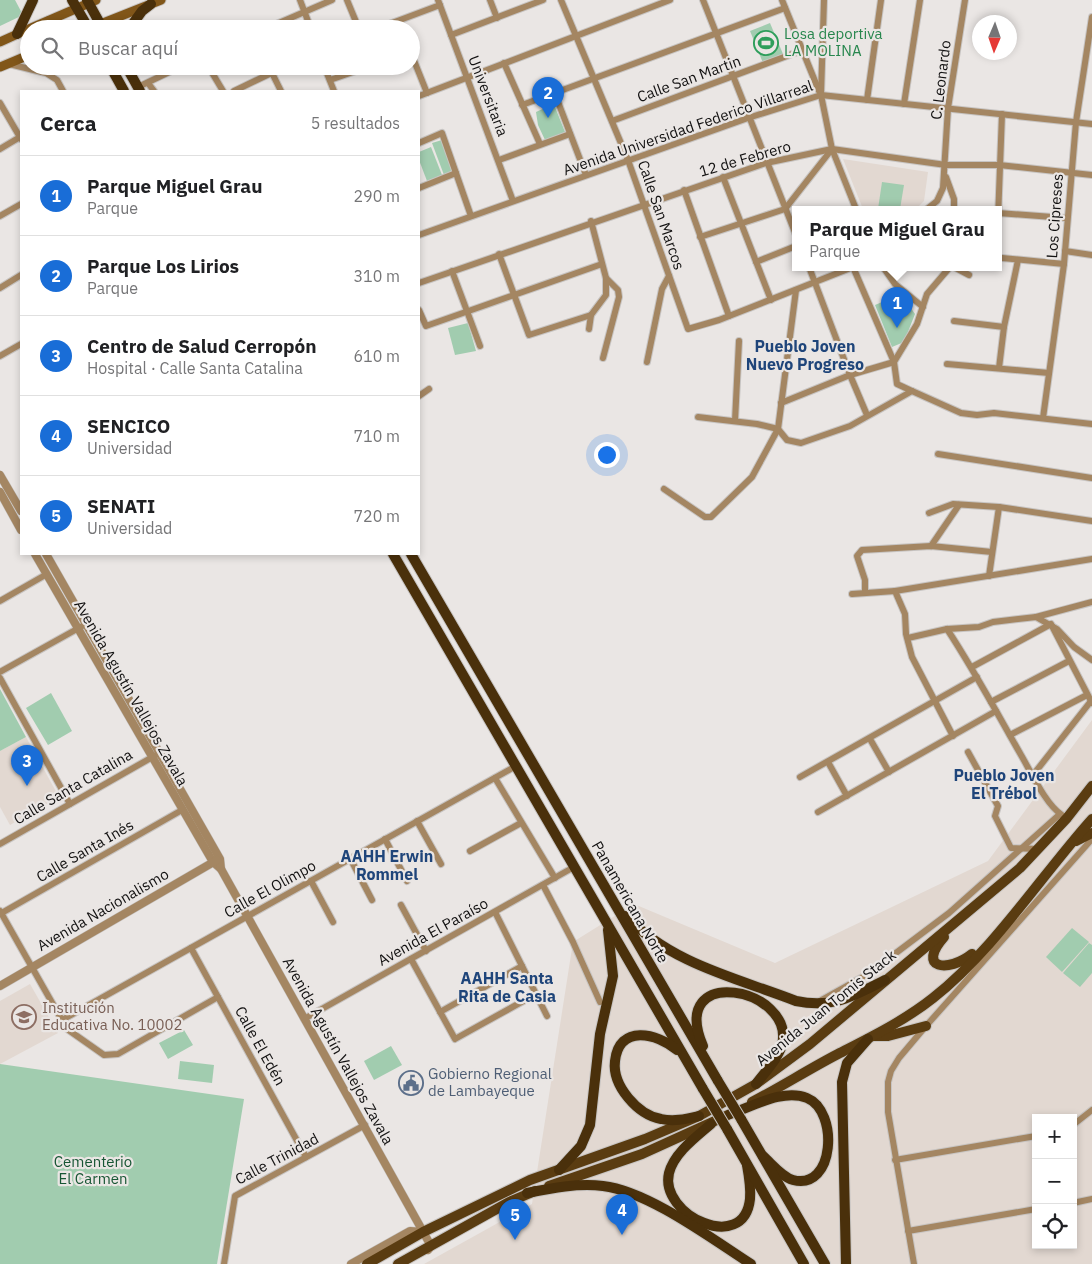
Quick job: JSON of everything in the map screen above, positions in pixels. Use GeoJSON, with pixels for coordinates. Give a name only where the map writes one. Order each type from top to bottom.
{"type":"FeatureCollection","features":[{"type":"Feature","properties":{"kind":"highway"},"geometry":{"type":"LineString","coordinates":[[24,20],[33,0]]}},
{"type":"Feature","properties":{"kind":"highway"},"geometry":{"type":"LineString","coordinates":[[90,1],[99,20]]}},
{"type":"Feature","properties":{"kind":"highway"},"geometry":{"type":"LineString","coordinates":[[74,4],[83,20]]}},
{"type":"Feature","properties":{"kind":"highway"},"geometry":{"type":"LineString","coordinates":[[135,20],[142,10],[151,4]]}},
{"type":"Feature","properties":{"kind":"highway"},"geometry":{"type":"LineString","coordinates":[[17,34],[20,28]]}},
{"type":"Feature","properties":{"kind":"highway"},"geometry":{"type":"LineString","coordinates":[[115,75],[123,90]]}},
{"type":"Feature","properties":{"kind":"highway"},"geometry":{"type":"LineString","coordinates":[[131,75],[139,89]]}},
{"type":"Feature","properties":{"kind":"highway","name":"Panamericana Norte"},"geometry":{"type":"LineString","coordinates":[[394,555],[804,1264]]}},
{"type":"Feature","properties":{"kind":"highway","name":"Panamericana Norte"},"geometry":{"type":"LineString","coordinates":[[412,555],[825,1264]]}},
{"type":"Feature","properties":{"kind":"highway"},"geometry":{"type":"LineString","coordinates":[[613,902],[648,937],[677,955],[796,1001],[813,1004],[837,1003],[888,978]]}},
{"type":"Feature","properties":{"kind":"highway"},"geometry":{"type":"LineString","coordinates":[[559,1170],[581,1146],[587,1136],[593,1114],[600,1034],[613,976],[607,924]]}},
{"type":"Feature","properties":{"kind":"highway"},"geometry":{"type":"LineString","coordinates":[[707,1064],[696,1026],[696,1016],[701,1002],[708,996],[718,993],[746,995],[771,1009],[780,1020],[782,1028],[782,1047],[756,1084]]}},
{"type":"Feature","properties":{"kind":"highway"},"geometry":{"type":"LineString","coordinates":[[682,1054],[666,1040],[656,1036],[644,1034],[632,1036],[624,1042],[618,1051],[615,1061],[616,1072],[631,1100],[650,1116],[675,1121],[699,1116]]}},
{"type":"Feature","properties":{"kind":"highway"},"geometry":{"type":"LineString","coordinates":[[846,1264],[842,1082],[847,1063],[871,1038]]}},
{"type":"Feature","properties":{"kind":"highway"},"geometry":{"type":"LineString","coordinates":[[730,1114],[788,1096],[807,1098],[815,1102],[825,1118],[828,1140],[826,1160],[818,1174],[811,1178],[795,1180],[786,1177],[763,1156]]}},
{"type":"Feature","properties":{"kind":"highway"},"geometry":{"type":"LineString","coordinates":[[711,1124],[679,1155],[669,1173],[669,1190],[680,1206],[700,1221],[711,1226],[720,1228],[737,1224],[743,1218],[750,1200],[747,1165]]}},
{"type":"Feature","properties":{"kind":"highway"},"geometry":{"type":"LineString","coordinates":[[527,1193],[552,1188],[590,1185],[622,1189],[650,1202],[751,1264]]}},
{"type":"Feature","properties":{"kind":"main road"},"geometry":{"type":"LineString","coordinates":[[115,20],[161,0]]}},
{"type":"Feature","properties":{"kind":"main road"},"geometry":{"type":"LineString","coordinates":[[50,20],[74,4],[90,1]]}},
{"type":"Feature","properties":{"kind":"main road"},"geometry":{"type":"LineString","coordinates":[[0,42],[20,33]]}},
{"type":"Feature","properties":{"kind":"main road"},"geometry":{"type":"LineString","coordinates":[[3,66],[20,59]]}},
{"type":"Feature","properties":{"kind":"main road","name":"Avenida Juan Tomis Stack"},"geometry":{"type":"LineString","coordinates":[[367,1264],[423,1232],[530,1180],[645,1139],[699,1116],[756,1084],[810,1044],[961,918],[1040,849],[1064,816],[1092,786]]}},
{"type":"Feature","properties":{"kind":"main road","name":"Avenida Juan Tomis Stack"},"geometry":{"type":"LineString","coordinates":[[398,1264],[527,1193],[642,1154],[711,1124],[871,1038],[908,1016],[934,997],[963,971],[1092,819]]}},
{"type":"Feature","properties":{"kind":"main road"},"geometry":{"type":"LineString","coordinates":[[1070,843],[1092,833]]}},
{"type":"Feature","properties":{"kind":"main road"},"geometry":{"type":"LineString","coordinates":[[961,918],[934,950],[934,960],[938,965],[949,967],[956,964],[995,935]]}},
{"type":"Feature","properties":{"kind":"main road"},"geometry":{"type":"LineString","coordinates":[[871,1038],[888,1036],[926,1026]]}},
{"type":"Feature","properties":{"kind":"street"},"geometry":{"type":"LineString","coordinates":[[300,0],[308,20]]}},
{"type":"Feature","properties":{"kind":"street"},"geometry":{"type":"LineString","coordinates":[[284,20],[332,0]]}},
{"type":"Feature","properties":{"kind":"street"},"geometry":{"type":"LineString","coordinates":[[347,0],[355,20]]}},
{"type":"Feature","properties":{"kind":"street"},"geometry":{"type":"LineString","coordinates":[[490,0],[497,18]]}},
{"type":"Feature","properties":{"kind":"street"},"geometry":{"type":"LineString","coordinates":[[451,35],[497,18],[532,2],[543,0]]}},
{"type":"Feature","properties":{"kind":"street","name":"Calle San Marcos"},"geometry":{"type":"LineString","coordinates":[[561,0],[592,79],[628,160],[688,329],[729,316]]}},
{"type":"Feature","properties":{"kind":"street"},"geometry":{"type":"LineString","coordinates":[[420,96],[670,0]]}},
{"type":"Feature","properties":{"kind":"street"},"geometry":{"type":"LineString","coordinates":[[703,0],[792,226]]}},
{"type":"Feature","properties":{"kind":"street"},"geometry":{"type":"LineString","coordinates":[[782,0],[821,95],[832,149],[855,206]]}},
{"type":"Feature","properties":{"kind":"street"},"geometry":{"type":"LineString","coordinates":[[821,95],[824,0]]}},
{"type":"Feature","properties":{"kind":"street"},"geometry":{"type":"LineString","coordinates":[[867,100],[881,0]]}},
{"type":"Feature","properties":{"kind":"street"},"geometry":{"type":"LineString","coordinates":[[904,104],[920,0]]}},
{"type":"Feature","properties":{"kind":"street","name":"C. Leonardo"},"geometry":{"type":"LineString","coordinates":[[931,206],[937,201],[943,188],[946,165],[948,108],[965,0]]}},
{"type":"Feature","properties":{"kind":"street"},"geometry":{"type":"LineString","coordinates":[[399,20],[439,3]]}},
{"type":"Feature","properties":{"kind":"street","name":"Universitaria"},"geometry":{"type":"LineString","coordinates":[[439,3],[514,201]]}},
{"type":"Feature","properties":{"kind":"street"},"geometry":{"type":"LineString","coordinates":[[522,105],[785,8]]}},
{"type":"Feature","properties":{"kind":"street","name":"Los Cipreses"},"geometry":{"type":"LineString","coordinates":[[1043,418],[1064,264],[1066,218],[1076,122],[1092,17]]}},
{"type":"Feature","properties":{"kind":"street","name":"Calle San Martin"},"geometry":{"type":"LineString","coordinates":[[612,121],[802,50]]}},
{"type":"Feature","properties":{"kind":"street"},"geometry":{"type":"LineString","coordinates":[[504,63],[540,144]]}},
{"type":"Feature","properties":{"kind":"street"},"geometry":{"type":"LineString","coordinates":[[3,66],[20,65]]}},
{"type":"Feature","properties":{"kind":"street"},"geometry":{"type":"LineString","coordinates":[[49,75],[57,80],[62,90]]}},
{"type":"Feature","properties":{"kind":"street"},"geometry":{"type":"LineString","coordinates":[[139,89],[164,75]]}},
{"type":"Feature","properties":{"kind":"street"},"geometry":{"type":"LineString","coordinates":[[213,75],[221,90]]}},
{"type":"Feature","properties":{"kind":"street"},"geometry":{"type":"LineString","coordinates":[[236,90],[268,75]]}},
{"type":"Feature","properties":{"kind":"street"},"geometry":{"type":"LineString","coordinates":[[273,75],[280,90]]}},
{"type":"Feature","properties":{"kind":"street"},"geometry":{"type":"LineString","coordinates":[[328,75],[334,90]]}},
{"type":"Feature","properties":{"kind":"street"},"geometry":{"type":"LineString","coordinates":[[330,80],[344,75]]}},
{"type":"Feature","properties":{"kind":"street"},"geometry":{"type":"LineString","coordinates":[[420,75],[427,93]]}},
{"type":"Feature","properties":{"kind":"street"},"geometry":{"type":"LineString","coordinates":[[148,83],[153,90]]}},
{"type":"Feature","properties":{"kind":"street"},"geometry":{"type":"LineString","coordinates":[[555,94],[586,175]]}},
{"type":"Feature","properties":{"kind":"street","name":"Avenida Universidad Federico Villarreal"},"geometry":{"type":"LineString","coordinates":[[420,235],[748,118],[821,95],[1092,124]]}},
{"type":"Feature","properties":{"kind":"street"},"geometry":{"type":"LineString","coordinates":[[0,103],[20,138],[0,149]]}},
{"type":"Feature","properties":{"kind":"street"},"geometry":{"type":"LineString","coordinates":[[998,206],[1002,114]]}},
{"type":"Feature","properties":{"kind":"street"},"geometry":{"type":"LineString","coordinates":[[420,143],[442,133],[472,216]]}},
{"type":"Feature","properties":{"kind":"street"},"geometry":{"type":"LineString","coordinates":[[499,160],[570,134]]}},
{"type":"Feature","properties":{"kind":"street"},"geometry":{"type":"LineString","coordinates":[[700,237],[785,209],[832,149]]}},
{"type":"Feature","properties":{"kind":"street","name":"12 de Febrero"},"geometry":{"type":"LineString","coordinates":[[420,283],[591,221],[766,162],[832,149],[946,165],[999,165],[1092,175]]}},
{"type":"Feature","properties":{"kind":"street"},"geometry":{"type":"LineString","coordinates":[[420,187],[456,173]]}},
{"type":"Feature","properties":{"kind":"street"},"geometry":{"type":"LineString","coordinates":[[945,174],[954,200],[954,206]]}},
{"type":"Feature","properties":{"kind":"street"},"geometry":{"type":"LineString","coordinates":[[723,177],[771,300]]}},
{"type":"Feature","properties":{"kind":"street"},"geometry":{"type":"LineString","coordinates":[[684,190],[729,316],[844,271]]}},
{"type":"Feature","properties":{"kind":"street"},"geometry":{"type":"LineString","coordinates":[[0,216],[20,205]]}},
{"type":"Feature","properties":{"kind":"street"},"geometry":{"type":"LineString","coordinates":[[1002,213],[1066,218]]}},
{"type":"Feature","properties":{"kind":"street"},"geometry":{"type":"LineString","coordinates":[[589,329],[591,315],[606,295],[606,278],[591,221]]}},
{"type":"Feature","properties":{"kind":"street"},"geometry":{"type":"LineString","coordinates":[[756,262],[792,248]]}},
{"type":"Feature","properties":{"kind":"street"},"geometry":{"type":"LineString","coordinates":[[1065,251],[1092,255]]}},
{"type":"Feature","properties":{"kind":"street"},"geometry":{"type":"LineString","coordinates":[[499,254],[529,335],[591,315]]}},
{"type":"Feature","properties":{"kind":"street"},"geometry":{"type":"LineString","coordinates":[[1002,258],[1064,264]]}},
{"type":"Feature","properties":{"kind":"street"},"geometry":{"type":"LineString","coordinates":[[998,368],[1004,326],[1018,260]]}},
{"type":"Feature","properties":{"kind":"street"},"geometry":{"type":"LineString","coordinates":[[420,312],[426,326],[602,264]]}},
{"type":"Feature","properties":{"kind":"street"},"geometry":{"type":"LineString","coordinates":[[452,271],[480,346]]}},
{"type":"Feature","properties":{"kind":"street"},"geometry":{"type":"LineString","coordinates":[[810,271],[867,416]]}},
{"type":"Feature","properties":{"kind":"street"},"geometry":{"type":"LineString","coordinates":[[855,271],[894,362],[897,384],[961,413],[977,415],[994,413],[1092,424]]}},
{"type":"Feature","properties":{"kind":"street"},"geometry":{"type":"LineString","coordinates":[[886,271],[895,284],[923,307]]}},
{"type":"Feature","properties":{"kind":"street"},"geometry":{"type":"LineString","coordinates":[[781,403],[850,376],[894,362],[917,324],[928,294],[947,271]]}},
{"type":"Feature","properties":{"kind":"street"},"geometry":{"type":"LineString","coordinates":[[962,271],[969,275]]}},
{"type":"Feature","properties":{"kind":"street"},"geometry":{"type":"LineString","coordinates":[[0,288],[20,276]]}},
{"type":"Feature","properties":{"kind":"street"},"geometry":{"type":"LineString","coordinates":[[647,362],[662,289],[669,276]]}},
{"type":"Feature","properties":{"kind":"street"},"geometry":{"type":"LineString","coordinates":[[603,358],[619,297],[618,290],[606,278]]}},
{"type":"Feature","properties":{"kind":"street"},"geometry":{"type":"LineString","coordinates":[[664,489],[705,517],[711,517],[752,476],[778,429],[796,290]]}},
{"type":"Feature","properties":{"kind":"street"},"geometry":{"type":"LineString","coordinates":[[954,321],[1004,326]]}},
{"type":"Feature","properties":{"kind":"street"},"geometry":{"type":"LineString","coordinates":[[735,421],[738,341]]}},
{"type":"Feature","properties":{"kind":"street"},"geometry":{"type":"LineString","coordinates":[[0,356],[20,345]]}},
{"type":"Feature","properties":{"kind":"street"},"geometry":{"type":"LineString","coordinates":[[947,364],[1049,373]]}},
{"type":"Feature","properties":{"kind":"street"},"geometry":{"type":"LineString","coordinates":[[420,395],[429,390]]}},
{"type":"Feature","properties":{"kind":"street"},"geometry":{"type":"LineString","coordinates":[[698,417],[757,424],[778,429],[787,440],[801,443],[850,426],[912,391]]}},
{"type":"Feature","properties":{"kind":"street"},"geometry":{"type":"LineString","coordinates":[[938,454],[1092,478]]}},
{"type":"Feature","properties":{"kind":"street"},"geometry":{"type":"LineString","coordinates":[[0,475],[20,509]]}},
{"type":"Feature","properties":{"kind":"street"},"geometry":{"type":"LineString","coordinates":[[0,492],[20,528]]}},
{"type":"Feature","properties":{"kind":"street"},"geometry":{"type":"LineString","coordinates":[[929,513],[953,504],[999,507],[1092,522]]}},
{"type":"Feature","properties":{"kind":"street"},"geometry":{"type":"LineString","coordinates":[[931,546],[959,505]]}},
{"type":"Feature","properties":{"kind":"street"},"geometry":{"type":"LineString","coordinates":[[989,576],[999,507]]}},
{"type":"Feature","properties":{"kind":"street"},"geometry":{"type":"LineString","coordinates":[[865,592],[865,580],[857,556],[860,552],[931,546],[992,552]]}},
{"type":"Feature","properties":{"kind":"street","name":"Avenida Agustín Vallejos Zavala"},"geometry":{"type":"LineString","coordinates":[[36,555],[78,629],[156,755],[182,810],[221,869],[431,1246]]}},
{"type":"Feature","properties":{"kind":"street","name":"Avenida Agustín Vallejos Zavala"},"geometry":{"type":"LineString","coordinates":[[47,555],[216,861]]}},
{"type":"Feature","properties":{"kind":"street"},"geometry":{"type":"LineString","coordinates":[[852,594],[896,591],[1092,558]]}},
{"type":"Feature","properties":{"kind":"street"},"geometry":{"type":"LineString","coordinates":[[0,601],[47,574]]}},
{"type":"Feature","properties":{"kind":"street"},"geometry":{"type":"LineString","coordinates":[[896,591],[896,595],[902,602],[912,657],[953,736]]}},
{"type":"Feature","properties":{"kind":"street"},"geometry":{"type":"LineString","coordinates":[[908,638],[947,630],[979,627],[993,622],[1036,617],[1092,602]]}},
{"type":"Feature","properties":{"kind":"street"},"geometry":{"type":"LineString","coordinates":[[1036,617],[1051,624],[1074,647],[1092,660]]}},
{"type":"Feature","properties":{"kind":"street"},"geometry":{"type":"LineString","coordinates":[[0,672],[86,624]]}},
{"type":"Feature","properties":{"kind":"street"},"geometry":{"type":"LineString","coordinates":[[1051,624],[1090,699]]}},
{"type":"Feature","properties":{"kind":"street"},"geometry":{"type":"LineString","coordinates":[[972,667],[1051,624]]}},
{"type":"Feature","properties":{"kind":"street"},"geometry":{"type":"LineString","coordinates":[[947,630],[972,667],[1055,811],[1064,816]]}},
{"type":"Feature","properties":{"kind":"street"},"geometry":{"type":"LineString","coordinates":[[991,702],[1069,661]]}},
{"type":"Feature","properties":{"kind":"street"},"geometry":{"type":"LineString","coordinates":[[800,777],[936,702],[977,677]]}},
{"type":"Feature","properties":{"kind":"street"},"geometry":{"type":"LineString","coordinates":[[0,678],[70,804]]}},
{"type":"Feature","properties":{"kind":"street"},"geometry":{"type":"LineString","coordinates":[[1010,735],[1090,699]]}},
{"type":"Feature","properties":{"kind":"street"},"geometry":{"type":"LineString","coordinates":[[1033,775],[1090,699]]}},
{"type":"Feature","properties":{"kind":"street"},"geometry":{"type":"LineString","coordinates":[[818,812],[996,711]]}},
{"type":"Feature","properties":{"kind":"street"},"geometry":{"type":"LineString","coordinates":[[870,739],[889,772]]}},
{"type":"Feature","properties":{"kind":"street"},"geometry":{"type":"LineString","coordinates":[[968,752],[998,806],[995,816],[1011,848],[1040,849]]}},
{"type":"Feature","properties":{"kind":"street","name":"Calle Santa Catalina"},"geometry":{"type":"LineString","coordinates":[[0,844],[156,755]]}},
{"type":"Feature","properties":{"kind":"street"},"geometry":{"type":"LineString","coordinates":[[828,762],[847,796]]}},
{"type":"Feature","properties":{"kind":"street","name":"Calle El Olimpo"},"geometry":{"type":"LineString","coordinates":[[62,1020],[516,766]]}},
{"type":"Feature","properties":{"kind":"street"},"geometry":{"type":"LineString","coordinates":[[494,778],[555,878]]}},
{"type":"Feature","properties":{"kind":"street","name":"Calle Santa Inés"},"geometry":{"type":"LineString","coordinates":[[0,912],[182,810]]}},
{"type":"Feature","properties":{"kind":"street","name":"Avenida Juan Tomis Stack"},"geometry":{"type":"LineString","coordinates":[[813,1004],[856,982],[882,964],[949,913],[1022,848],[1064,816]]}},
{"type":"Feature","properties":{"kind":"street"},"geometry":{"type":"LineString","coordinates":[[417,821],[441,864]]}},
{"type":"Feature","properties":{"kind":"street"},"geometry":{"type":"LineString","coordinates":[[470,851],[521,822]]}},
{"type":"Feature","properties":{"kind":"street"},"geometry":{"type":"LineString","coordinates":[[385,839],[407,881]]}},
{"type":"Feature","properties":{"kind":"street"},"geometry":{"type":"LineString","coordinates":[[914,1264],[888,1112],[888,1082],[899,1058],[1092,839]]}},
{"type":"Feature","properties":{"kind":"street"},"geometry":{"type":"LineString","coordinates":[[350,858],[372,900]]}},
{"type":"Feature","properties":{"kind":"street","name":"Avenida Nacionalismo"},"geometry":{"type":"LineString","coordinates":[[0,986],[216,861]]}},
{"type":"Feature","properties":{"kind":"street","name":"Avenida El Paraíso"},"geometry":{"type":"LineString","coordinates":[[304,1019],[574,867]]}},
{"type":"Feature","properties":{"kind":"street"},"geometry":{"type":"LineString","coordinates":[[311,880],[333,922]]}},
{"type":"Feature","properties":{"kind":"street"},"geometry":{"type":"LineString","coordinates":[[543,885],[573,942],[600,1002]]}},
{"type":"Feature","properties":{"kind":"street"},"geometry":{"type":"LineString","coordinates":[[401,905],[426,950]]}},
{"type":"Feature","properties":{"kind":"street"},"geometry":{"type":"LineString","coordinates":[[0,912],[68,1029],[104,1055],[112,1055],[218,997]]}},
{"type":"Feature","properties":{"kind":"street"},"geometry":{"type":"LineString","coordinates":[[495,912],[547,1016]]}},
{"type":"Feature","properties":{"kind":"street"},"geometry":{"type":"LineString","coordinates":[[905,946],[921,950]]}},
{"type":"Feature","properties":{"kind":"street","name":"Calle El Edén"},"geometry":{"type":"LineString","coordinates":[[191,948],[306,1157]]}},
{"type":"Feature","properties":{"kind":"street"},"geometry":{"type":"LineString","coordinates":[[410,959],[455,1039],[536,994]]}},
{"type":"Feature","properties":{"kind":"street"},"geometry":{"type":"LineString","coordinates":[[882,964],[888,978]]}},
{"type":"Feature","properties":{"kind":"street"},"geometry":{"type":"LineString","coordinates":[[440,1012],[522,966]]}},
{"type":"Feature","properties":{"kind":"street"},"geometry":{"type":"LineString","coordinates":[[854,996],[856,982]]}},
{"type":"Feature","properties":{"kind":"street"},"geometry":{"type":"LineString","coordinates":[[1077,1122],[1092,1110]]}},
{"type":"Feature","properties":{"kind":"street","name":"Calle Trinidad"},"geometry":{"type":"LineString","coordinates":[[224,1264],[235,1196],[365,1125]]}},
{"type":"Feature","properties":{"kind":"street"},"geometry":{"type":"LineString","coordinates":[[895,1160],[1032,1137]]}},
{"type":"Feature","properties":{"kind":"street"},"geometry":{"type":"LineString","coordinates":[[1077,1202],[1092,1199]]}},
{"type":"Feature","properties":{"kind":"street"},"geometry":{"type":"LineString","coordinates":[[908,1232],[1032,1210]]}},
{"type":"Feature","properties":{"kind":"street","name":"Avenida Juan Tomis Stack"},"geometry":{"type":"LineString","coordinates":[[352,1264],[410,1231],[423,1232]]}},
{"type":"Feature","properties":{"kind":"street","name":"Avenida Juan Tomis Stack"},"geometry":{"type":"LineString","coordinates":[[406,1264],[426,1252],[431,1246]]}},
{"type":"Feature","properties":{"kind":"shaded area"},"geometry":{"type":"Polygon","coordinates":[[[843,159],[928,172],[924,201],[919,206],[862,206],[843,159]]]}},
{"type":"Feature","properties":{"kind":"shaded area"},"geometry":{"type":"Polygon","coordinates":[[[1092,720],[1092,1264],[424,1264],[532,1204],[573,942],[634,904],[775,963],[988,861],[1092,720]]]}},
{"type":"Feature","properties":{"kind":"shaded area"},"geometry":{"type":"Polygon","coordinates":[[[26,737],[59,797],[10,825],[0,807],[0,751],[26,737]]]}},
{"type":"Feature","properties":{"kind":"shaded area","name":"Institución Educativa No. 10002"},"geometry":{"type":"Polygon","coordinates":[[[30,984],[58,1033],[0,1064],[0,1001],[30,984]]]}},
{"type":"Feature","properties":{"kind":"green space"},"geometry":{"type":"Polygon","coordinates":[[[0,0],[15,0],[23,15],[0,26],[0,0]]]}},
{"type":"Feature","properties":{"kind":"green space","name":"Losa deportiva LA MOLINA"},"geometry":{"type":"Polygon","coordinates":[[[770,23],[783,54],[763,63],[750,31],[770,23]]]}},
{"type":"Feature","properties":{"kind":"green space"},"geometry":{"type":"Polygon","coordinates":[[[547,107],[555,107],[565,132],[545,140],[538,125],[536,112],[547,107]]]}},
{"type":"Feature","properties":{"kind":"green space"},"geometry":{"type":"Polygon","coordinates":[[[442,140],[453,171],[444,175],[432,143],[442,140]]]}},
{"type":"Feature","properties":{"kind":"green space"},"geometry":{"type":"Polygon","coordinates":[[[431,147],[442,175],[427,181],[420,163],[420,152],[431,147]]]}},
{"type":"Feature","properties":{"kind":"green space"},"geometry":{"type":"Polygon","coordinates":[[[882,182],[904,185],[900,206],[878,206],[882,182]]]}},
{"type":"Feature","properties":{"kind":"green space"},"geometry":{"type":"Polygon","coordinates":[[[901,294],[915,314],[904,342],[892,347],[875,305],[901,294]]]}},
{"type":"Feature","properties":{"kind":"green space"},"geometry":{"type":"Polygon","coordinates":[[[468,323],[476,351],[455,355],[448,328],[468,323]]]}},
{"type":"Feature","properties":{"kind":"green space"},"geometry":{"type":"Polygon","coordinates":[[[0,689],[26,737],[0,751],[0,689]]]}},
{"type":"Feature","properties":{"kind":"green space"},"geometry":{"type":"Polygon","coordinates":[[[51,693],[72,731],[48,745],[26,708],[51,693]]]}},
{"type":"Feature","properties":{"kind":"green space"},"geometry":{"type":"Polygon","coordinates":[[[1072,928],[1089,942],[1062,972],[1046,957],[1072,928]]]}},
{"type":"Feature","properties":{"kind":"green space"},"geometry":{"type":"Polygon","coordinates":[[[1089,943],[1092,945],[1092,973],[1080,987],[1063,973],[1089,943]]]}},
{"type":"Feature","properties":{"kind":"green space"},"geometry":{"type":"Polygon","coordinates":[[[184,1030],[193,1045],[168,1059],[159,1043],[184,1030]]]}},
{"type":"Feature","properties":{"kind":"green space"},"geometry":{"type":"Polygon","coordinates":[[[391,1046],[402,1065],[374,1080],[364,1061],[391,1046]]]}},
{"type":"Feature","properties":{"kind":"green space"},"geometry":{"type":"Polygon","coordinates":[[[180,1061],[214,1065],[212,1083],[178,1079],[180,1061]]]}},
{"type":"Feature","properties":{"kind":"green space","name":"Cementerio El Carmen"},"geometry":{"type":"Polygon","coordinates":[[[0,1064],[244,1099],[217,1264],[0,1264],[0,1064]]]}},
{"type":"Feature","properties":{"kind":"place","name":"Losa deportiva LA MOLINA"},"geometry":{"type":"Point","coordinates":[766,43]}},
{"type":"Feature","properties":{"kind":"place","name":"Parque Los Lirios"},"geometry":{"type":"Point","coordinates":[548,118]}},
{"type":"Feature","properties":{"kind":"place","name":"Parque Miguel Grau"},"geometry":{"type":"Point","coordinates":[897,328]}},
{"type":"Feature","properties":{"kind":"place","name":"Centro de Salud Cerropón"},"geometry":{"type":"Point","coordinates":[27,786]}},
{"type":"Feature","properties":{"kind":"place","name":"Institución Educativa No. 10002"},"geometry":{"type":"Point","coordinates":[24,1017]}},
{"type":"Feature","properties":{"kind":"place","name":"Gobierno Regional de Lambayeque"},"geometry":{"type":"Point","coordinates":[411,1083]}},
{"type":"Feature","properties":{"kind":"place","name":"SENCICO"},"geometry":{"type":"Point","coordinates":[622,1235]}},
{"type":"Feature","properties":{"kind":"place","name":"SENATI"},"geometry":{"type":"Point","coordinates":[515,1240]}},
{"type":"Feature","properties":{"kind":"district","name":"Pueblo Joven Nuevo Progreso"},"geometry":{"type":"Point","coordinates":[805,355]}},
{"type":"Feature","properties":{"kind":"district","name":"Pueblo Joven El Trébol"},"geometry":{"type":"Point","coordinates":[1004,784]}},
{"type":"Feature","properties":{"kind":"district","name":"AAHH Erwin Rommel"},"geometry":{"type":"Point","coordinates":[387,865]}},
{"type":"Feature","properties":{"kind":"district","name":"AAHH Santa Rita de Casia"},"geometry":{"type":"Point","coordinates":[507,987]}}]}
